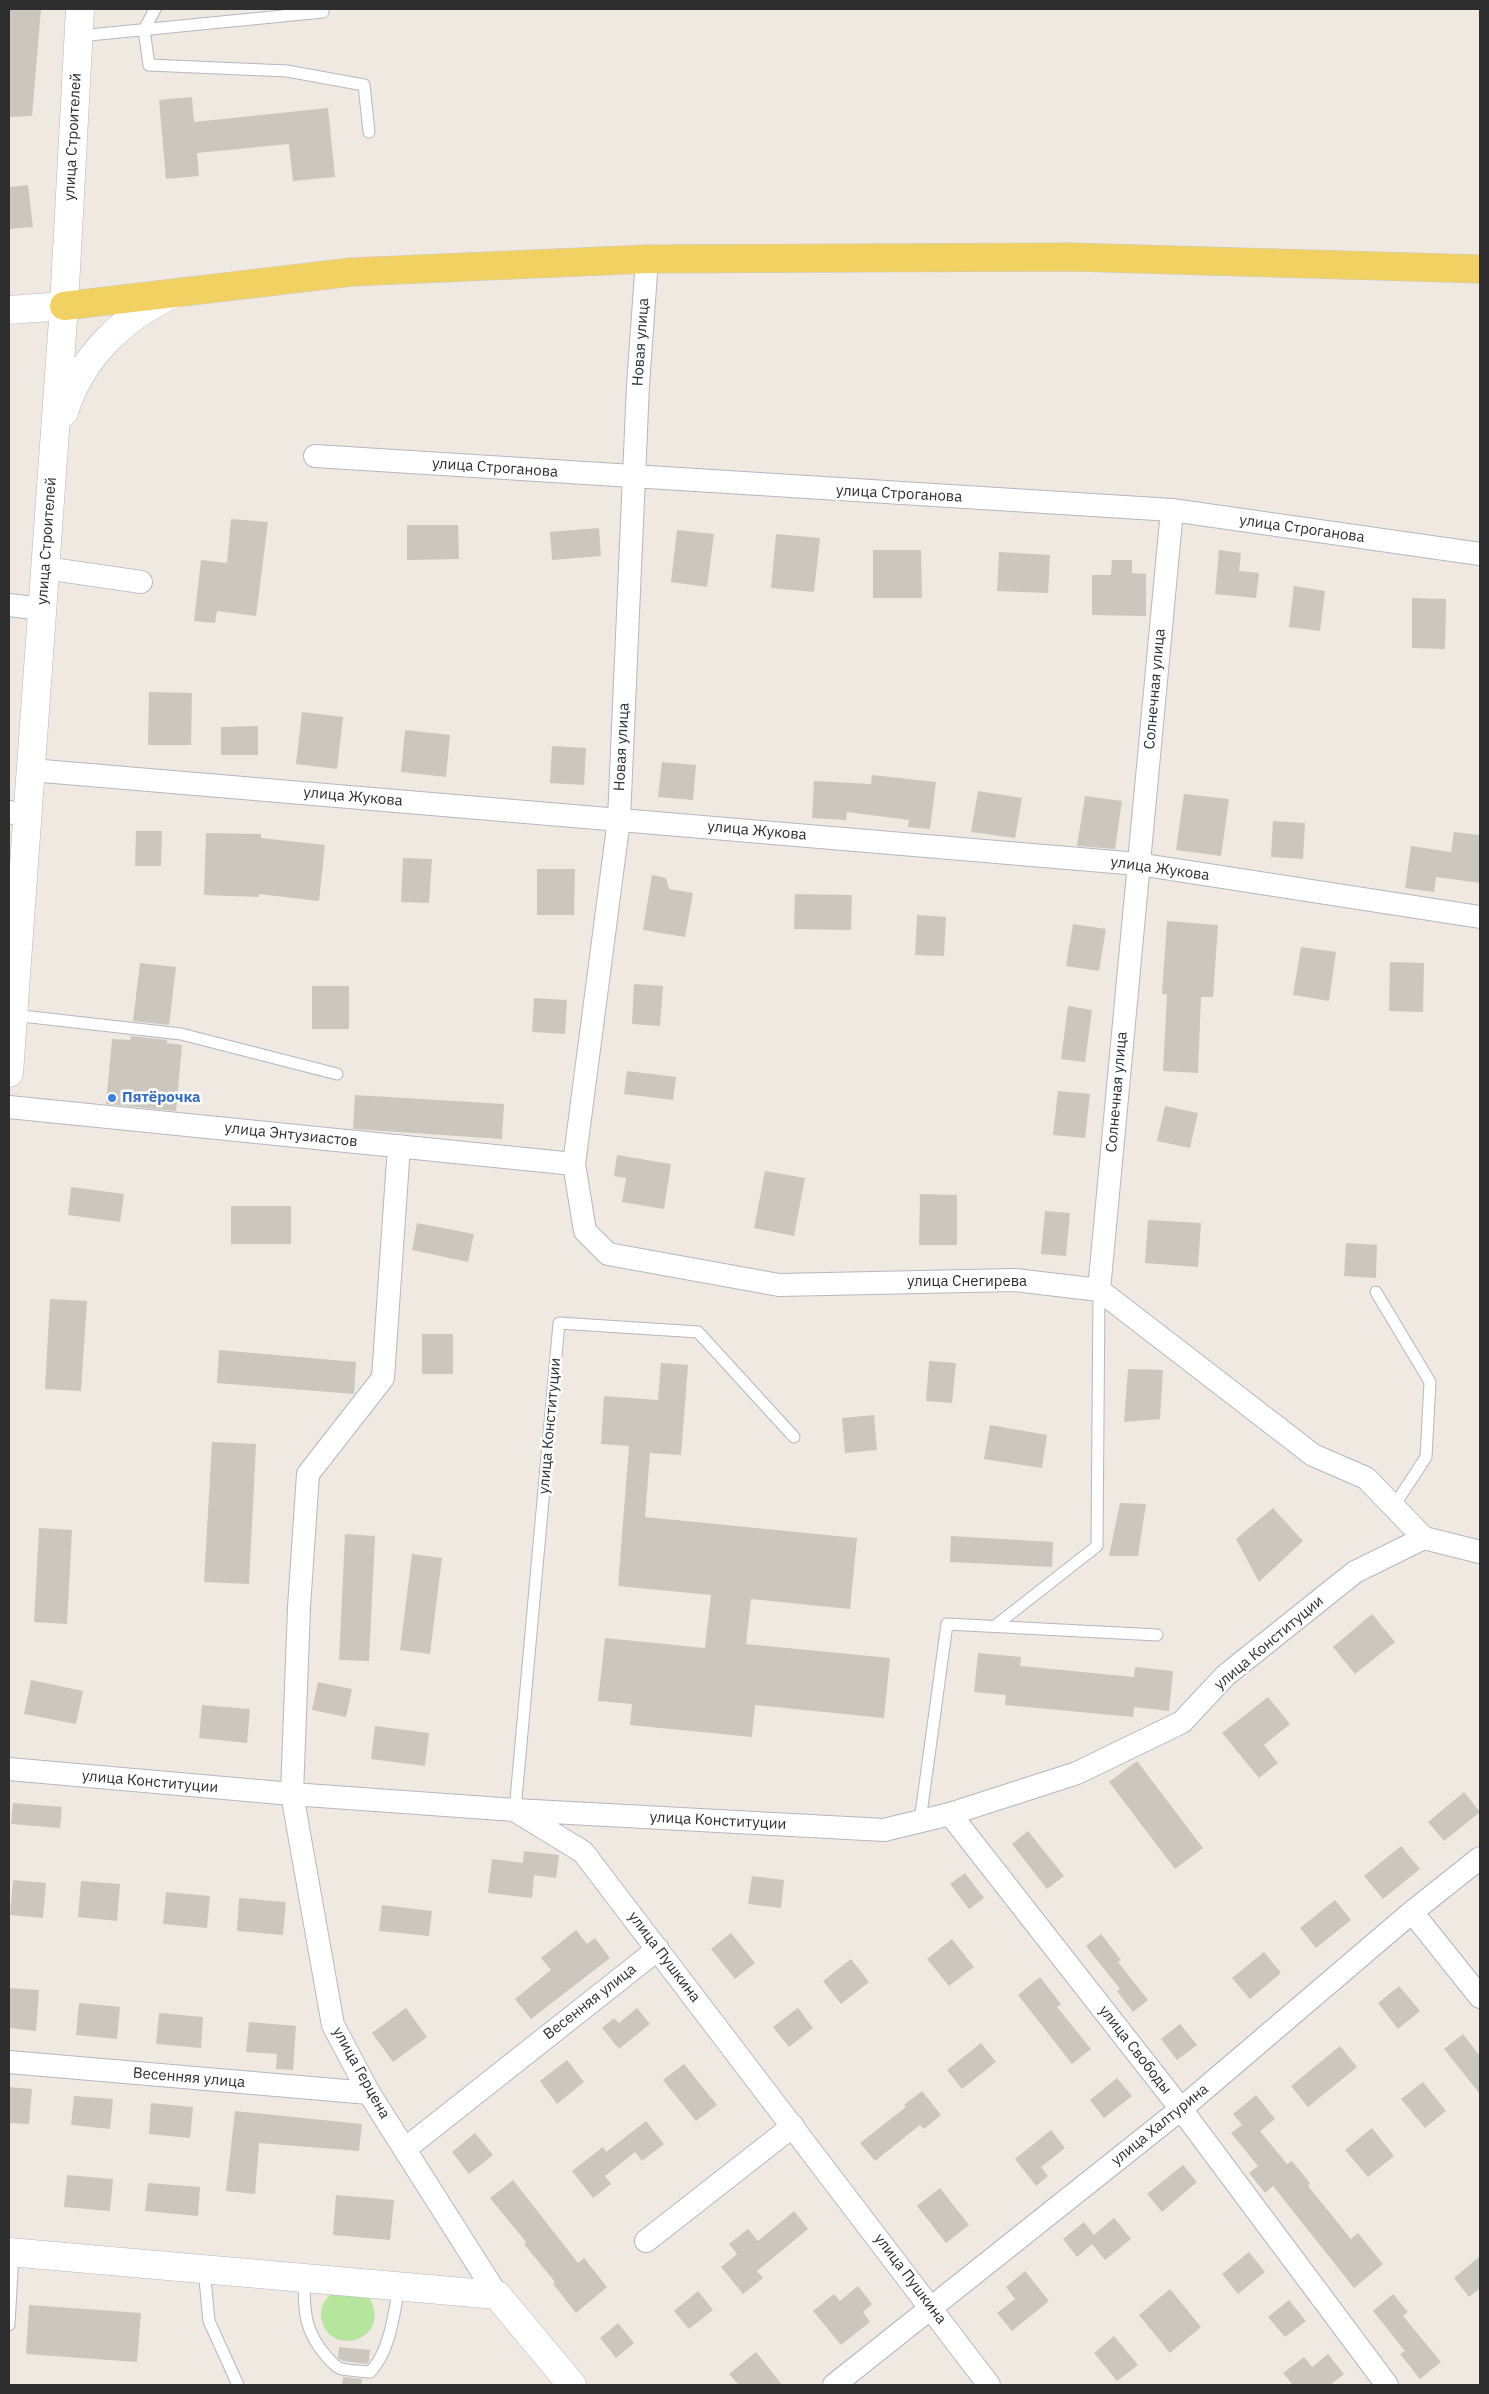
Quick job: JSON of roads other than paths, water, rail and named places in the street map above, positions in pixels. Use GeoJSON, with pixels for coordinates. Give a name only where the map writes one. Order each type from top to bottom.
{"type":"FeatureCollection","features":[{"type":"Feature","properties":{"kind":"main road","name":"улица Строителей"},"geometry":{"type":"LineString","coordinates":[[9,1072],[13,1014],[18,814],[31,770],[64,306],[80,9]]}},
{"type":"Feature","properties":{"kind":"main road"},"geometry":{"type":"LineString","coordinates":[[9,310],[64,306],[352,272],[648,259],[1071,257],[1480,269]]}},
{"type":"Feature","properties":{"kind":"main road"},"geometry":{"type":"LineString","coordinates":[[54,442],[69,395],[102,344],[129,318],[175,292]]}},
{"type":"Feature","properties":{"kind":"main road"},"geometry":{"type":"LineString","coordinates":[[11,2252],[497,2295]]}},
{"type":"Feature","properties":{"kind":"main road","name":"улица Герцена"},"geometry":{"type":"LineString","coordinates":[[497,2295],[572,2385]]}},
{"type":"Feature","properties":{"kind":"street","name":"Новая улица"},"geometry":{"type":"LineString","coordinates":[[585,1231],[574,1164],[619,819],[638,386],[648,259]]}},
{"type":"Feature","properties":{"kind":"street","name":"улица Строганова"},"geometry":{"type":"LineString","coordinates":[[316,456],[635,478],[1172,510],[1480,554]]}},
{"type":"Feature","properties":{"kind":"street","name":"Солнечная улица"},"geometry":{"type":"LineString","coordinates":[[1099,1290],[1172,510]]}},
{"type":"Feature","properties":{"kind":"street"},"geometry":{"type":"LineString","coordinates":[[45,568],[141,582]]}},
{"type":"Feature","properties":{"kind":"street"},"geometry":{"type":"LineString","coordinates":[[9,605],[42,609]]}},
{"type":"Feature","properties":{"kind":"street","name":"улица Жукова"},"geometry":{"type":"LineString","coordinates":[[31,770],[1138,864],[1480,917]]}},
{"type":"Feature","properties":{"kind":"street","name":"улица Энтузиастов"},"geometry":{"type":"LineString","coordinates":[[9,1107],[574,1164]]}},
{"type":"Feature","properties":{"kind":"street"},"geometry":{"type":"LineString","coordinates":[[292,1794],[299,1607],[308,1474],[383,1378],[399,1146]]}},
{"type":"Feature","properties":{"kind":"street","name":"улица Снегирева"},"geometry":{"type":"LineString","coordinates":[[585,1231],[608,1254],[779,1285],[1015,1280],[1099,1290]]}},
{"type":"Feature","properties":{"kind":"street"},"geometry":{"type":"LineString","coordinates":[[1099,1290],[1313,1455],[1366,1478],[1424,1538],[1480,1552]]}},
{"type":"Feature","properties":{"kind":"street","name":"улица Конституции"},"geometry":{"type":"LineString","coordinates":[[9,1769],[292,1794],[514,1810],[884,1830],[950,1814],[1077,1773],[1182,1722],[1226,1675],[1355,1572],[1424,1538]]}},
{"type":"Feature","properties":{"kind":"street","name":"улица Герцена"},"geometry":{"type":"LineString","coordinates":[[292,1794],[334,2025],[369,2093],[497,2295]]}},
{"type":"Feature","properties":{"kind":"street","name":"улица Пушкина"},"geometry":{"type":"LineString","coordinates":[[514,1810],[583,1852],[989,2385]]}},
{"type":"Feature","properties":{"kind":"street","name":"улица Свободы"},"geometry":{"type":"LineString","coordinates":[[950,1814],[1181,2109],[1387,2385]]}},
{"type":"Feature","properties":{"kind":"street","name":"улица Халтурина"},"geometry":{"type":"LineString","coordinates":[[834,2385],[1181,2109],[1412,1912],[1480,1858]]}},
{"type":"Feature","properties":{"kind":"street"},"geometry":{"type":"LineString","coordinates":[[1412,1912],[1480,1997]]}},
{"type":"Feature","properties":{"kind":"street","name":"Весенняя улица"},"geometry":{"type":"LineString","coordinates":[[405,2149],[658,1949]]}},
{"type":"Feature","properties":{"kind":"street","name":"Весенняя улица"},"geometry":{"type":"LineString","coordinates":[[9,2062],[369,2093]]}},
{"type":"Feature","properties":{"kind":"street"},"geometry":{"type":"LineString","coordinates":[[646,2242],[793,2126]]}},
{"type":"Feature","properties":{"kind":"lane"},"geometry":{"type":"LineString","coordinates":[[155,9],[144,30],[149,65],[287,70],[364,85],[369,132]]}},
{"type":"Feature","properties":{"kind":"lane"},"geometry":{"type":"LineString","coordinates":[[79,36],[323,12],[323,9]]}},
{"type":"Feature","properties":{"kind":"lane"},"geometry":{"type":"LineString","coordinates":[[13,1014],[181,1034],[337,1074]]}},
{"type":"Feature","properties":{"kind":"lane","name":"Солнечная улица"},"geometry":{"type":"LineString","coordinates":[[995,1626],[1097,1546],[1099,1290]]}},
{"type":"Feature","properties":{"kind":"lane"},"geometry":{"type":"LineString","coordinates":[[1376,1292],[1430,1382],[1426,1457],[1394,1506]]}},
{"type":"Feature","properties":{"kind":"lane","name":"улица Конституции"},"geometry":{"type":"LineString","coordinates":[[514,1810],[559,1323],[698,1332],[794,1437]]}},
{"type":"Feature","properties":{"kind":"lane"},"geometry":{"type":"LineString","coordinates":[[920,1821],[947,1624],[1156,1635]]}},
{"type":"Feature","properties":{"kind":"lane"},"geometry":{"type":"LineString","coordinates":[[9,2325],[11,2252]]}},
{"type":"Feature","properties":{"kind":"lane"},"geometry":{"type":"LineString","coordinates":[[204,2269],[209,2321],[238,2385]]}},
{"type":"Feature","properties":{"kind":"lane"},"geometry":{"type":"LineString","coordinates":[[304,2278],[304,2314],[318,2347],[334,2365],[341,2369],[370,2372],[376,2366],[388,2337],[399,2286]]}},
{"type":"Feature","properties":{"kind":"place","name":"Пятёрочка"},"geometry":{"type":"Point","coordinates":[112,1098]}}]}
